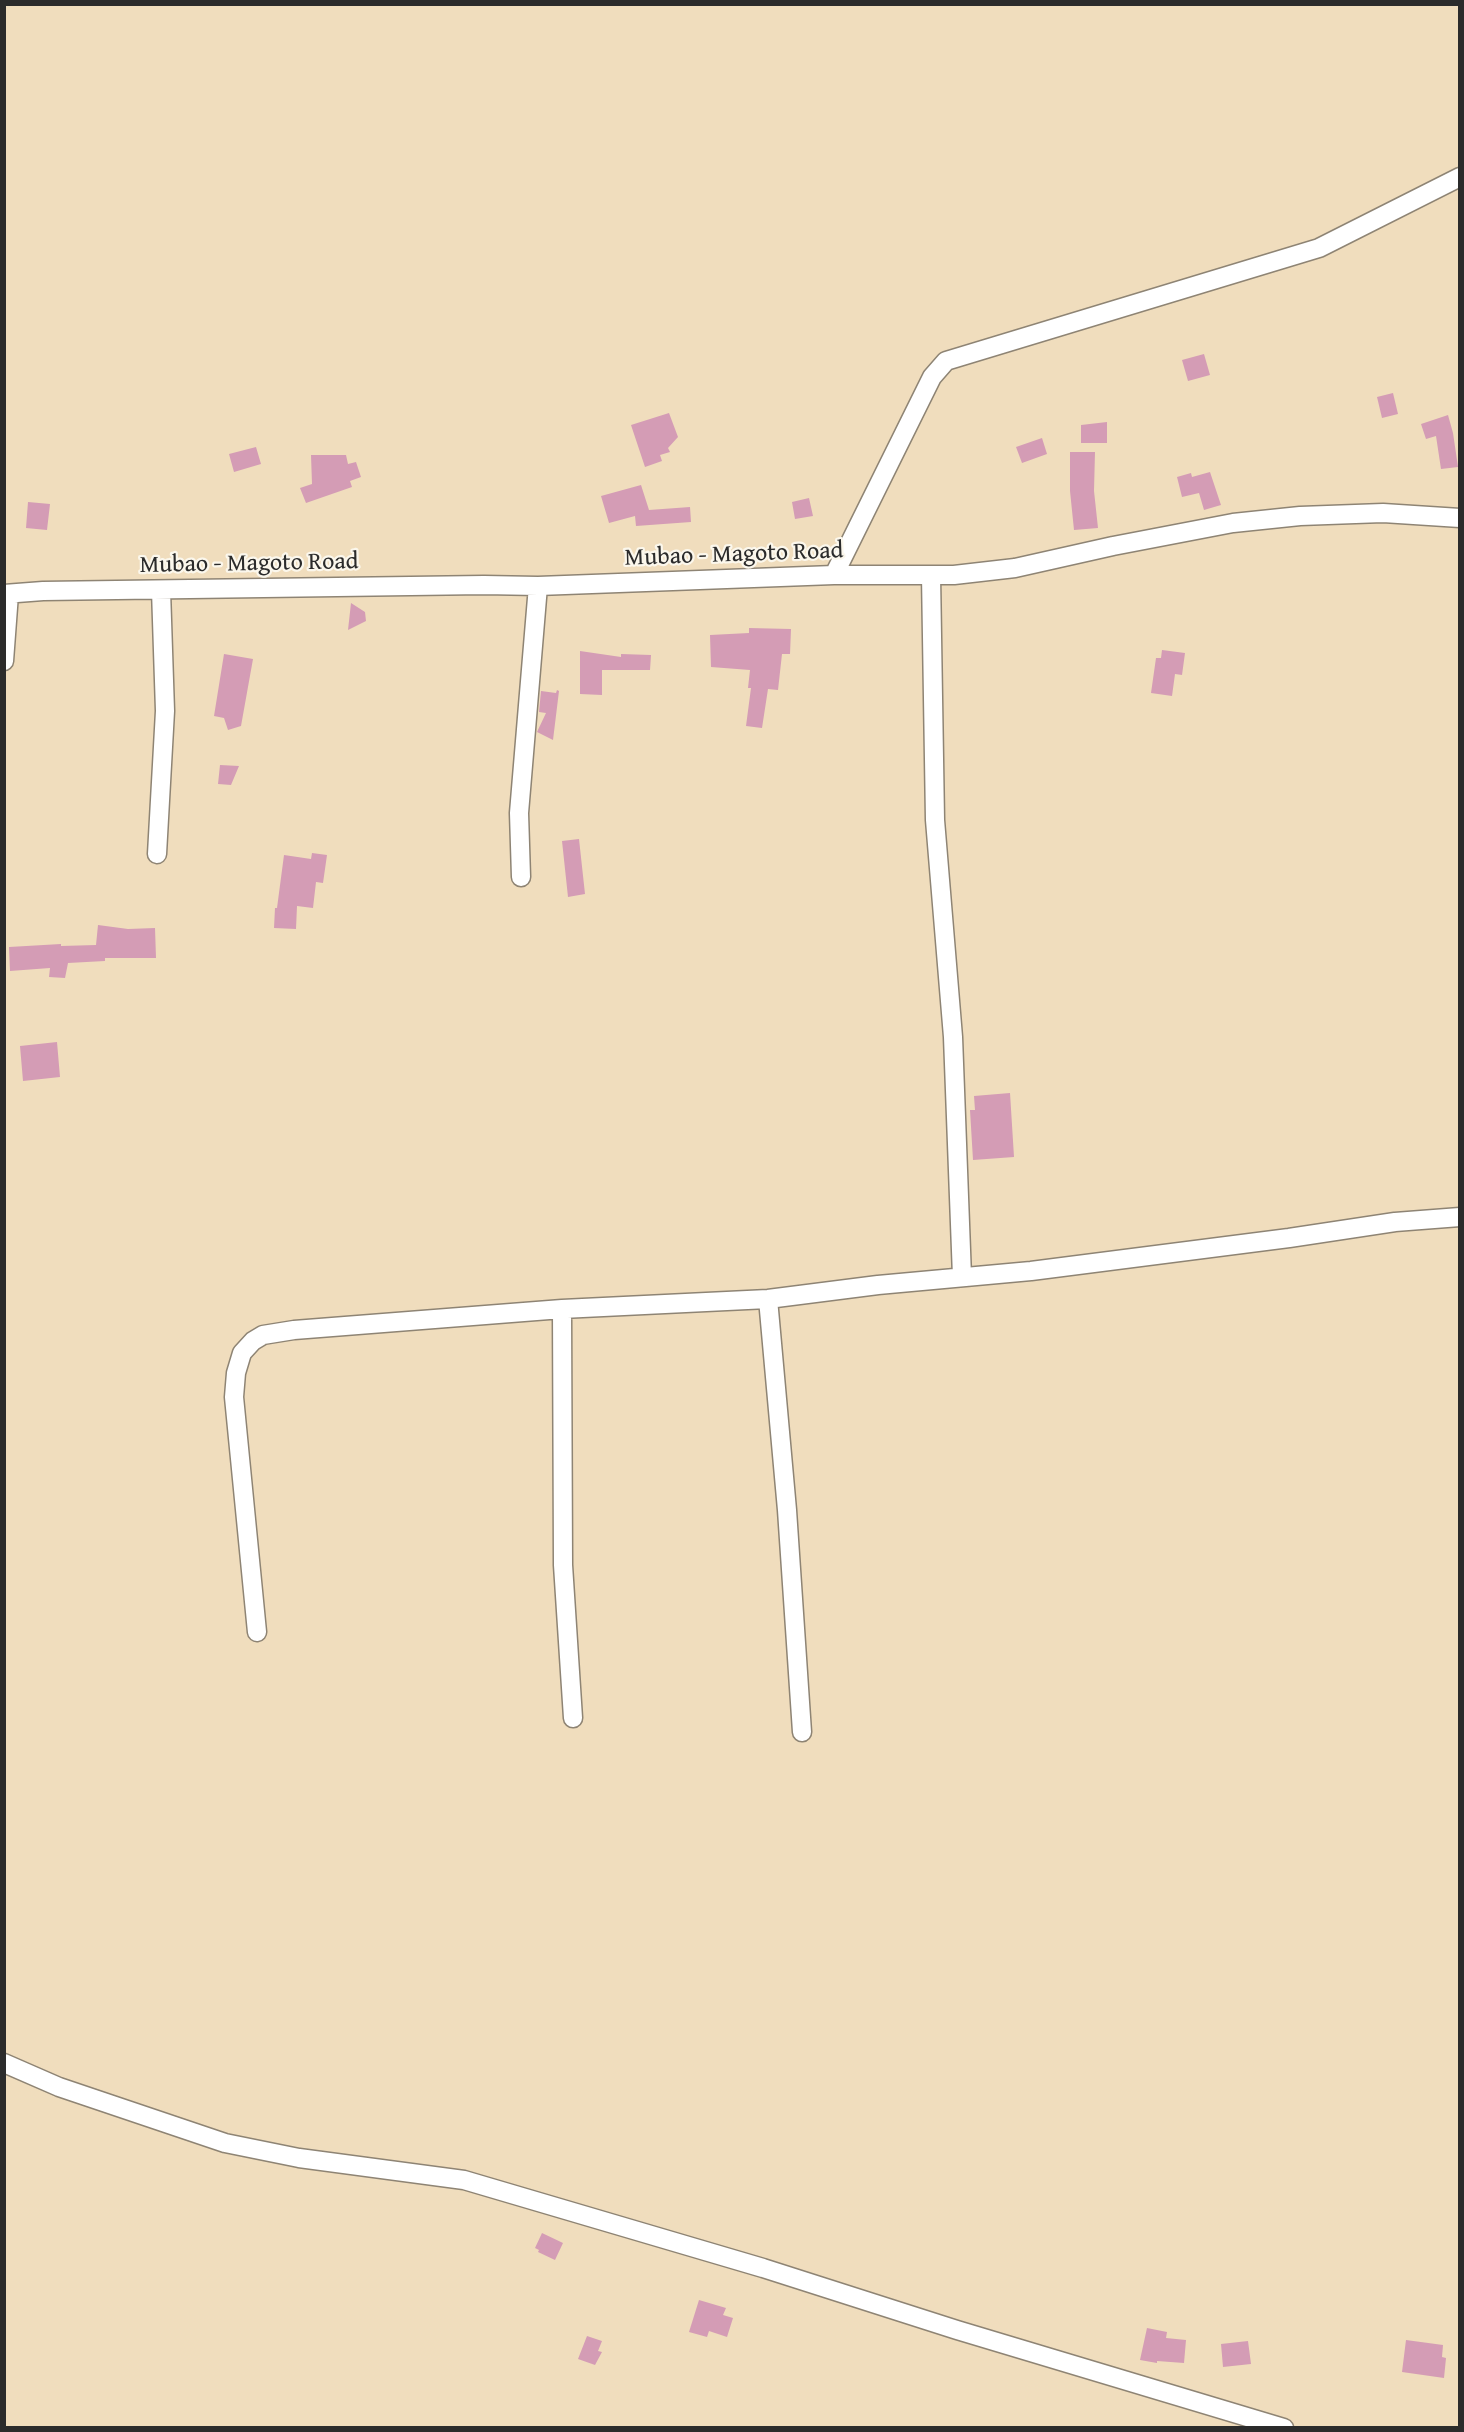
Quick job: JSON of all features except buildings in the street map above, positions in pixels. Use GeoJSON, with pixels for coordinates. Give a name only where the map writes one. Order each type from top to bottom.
{"type":"FeatureCollection","features":[{"type":"Feature","properties":{"kind":"street"},"geometry":{"type":"LineString","coordinates":[[834,575],[932,377],[946,361],[1319,248],[1460,177]]}},
{"type":"Feature","properties":{"kind":"street","name":"Mubao - Magoto Road"},"geometry":{"type":"LineString","coordinates":[[7,594],[43,591],[538,586],[834,575],[954,576],[1016,568],[1113,546],[1233,523],[1312,515],[1383,513],[1460,518]]}},
{"type":"Feature","properties":{"kind":"street"},"geometry":{"type":"LineString","coordinates":[[931,575],[935,820],[953,1037],[962,1277]]}},
{"type":"Feature","properties":{"kind":"street"},"geometry":{"type":"LineString","coordinates":[[521,877],[519,813],[538,586]]}},
{"type":"Feature","properties":{"kind":"street"},"geometry":{"type":"LineString","coordinates":[[158,854],[165,711],[161,590]]}},
{"type":"Feature","properties":{"kind":"street"},"geometry":{"type":"LineString","coordinates":[[4,661],[7,594]]}},
{"type":"Feature","properties":{"kind":"street"},"geometry":{"type":"LineString","coordinates":[[257,1632],[234,1396],[236,1373],[242,1353],[253,1341],[263,1335],[294,1330],[561,1309],[768,1299],[1289,1238],[1395,1222],[1460,1217]]}},
{"type":"Feature","properties":{"kind":"street"},"geometry":{"type":"LineString","coordinates":[[768,1299],[787,1510],[802,1732]]}},
{"type":"Feature","properties":{"kind":"street"},"geometry":{"type":"LineString","coordinates":[[561,1309],[563,1565],[573,1718]]}},
{"type":"Feature","properties":{"kind":"street"},"geometry":{"type":"LineString","coordinates":[[4,2063],[60,2087],[225,2143],[299,2158],[464,2180],[763,2268],[957,2330],[1284,2427]]}}]}
